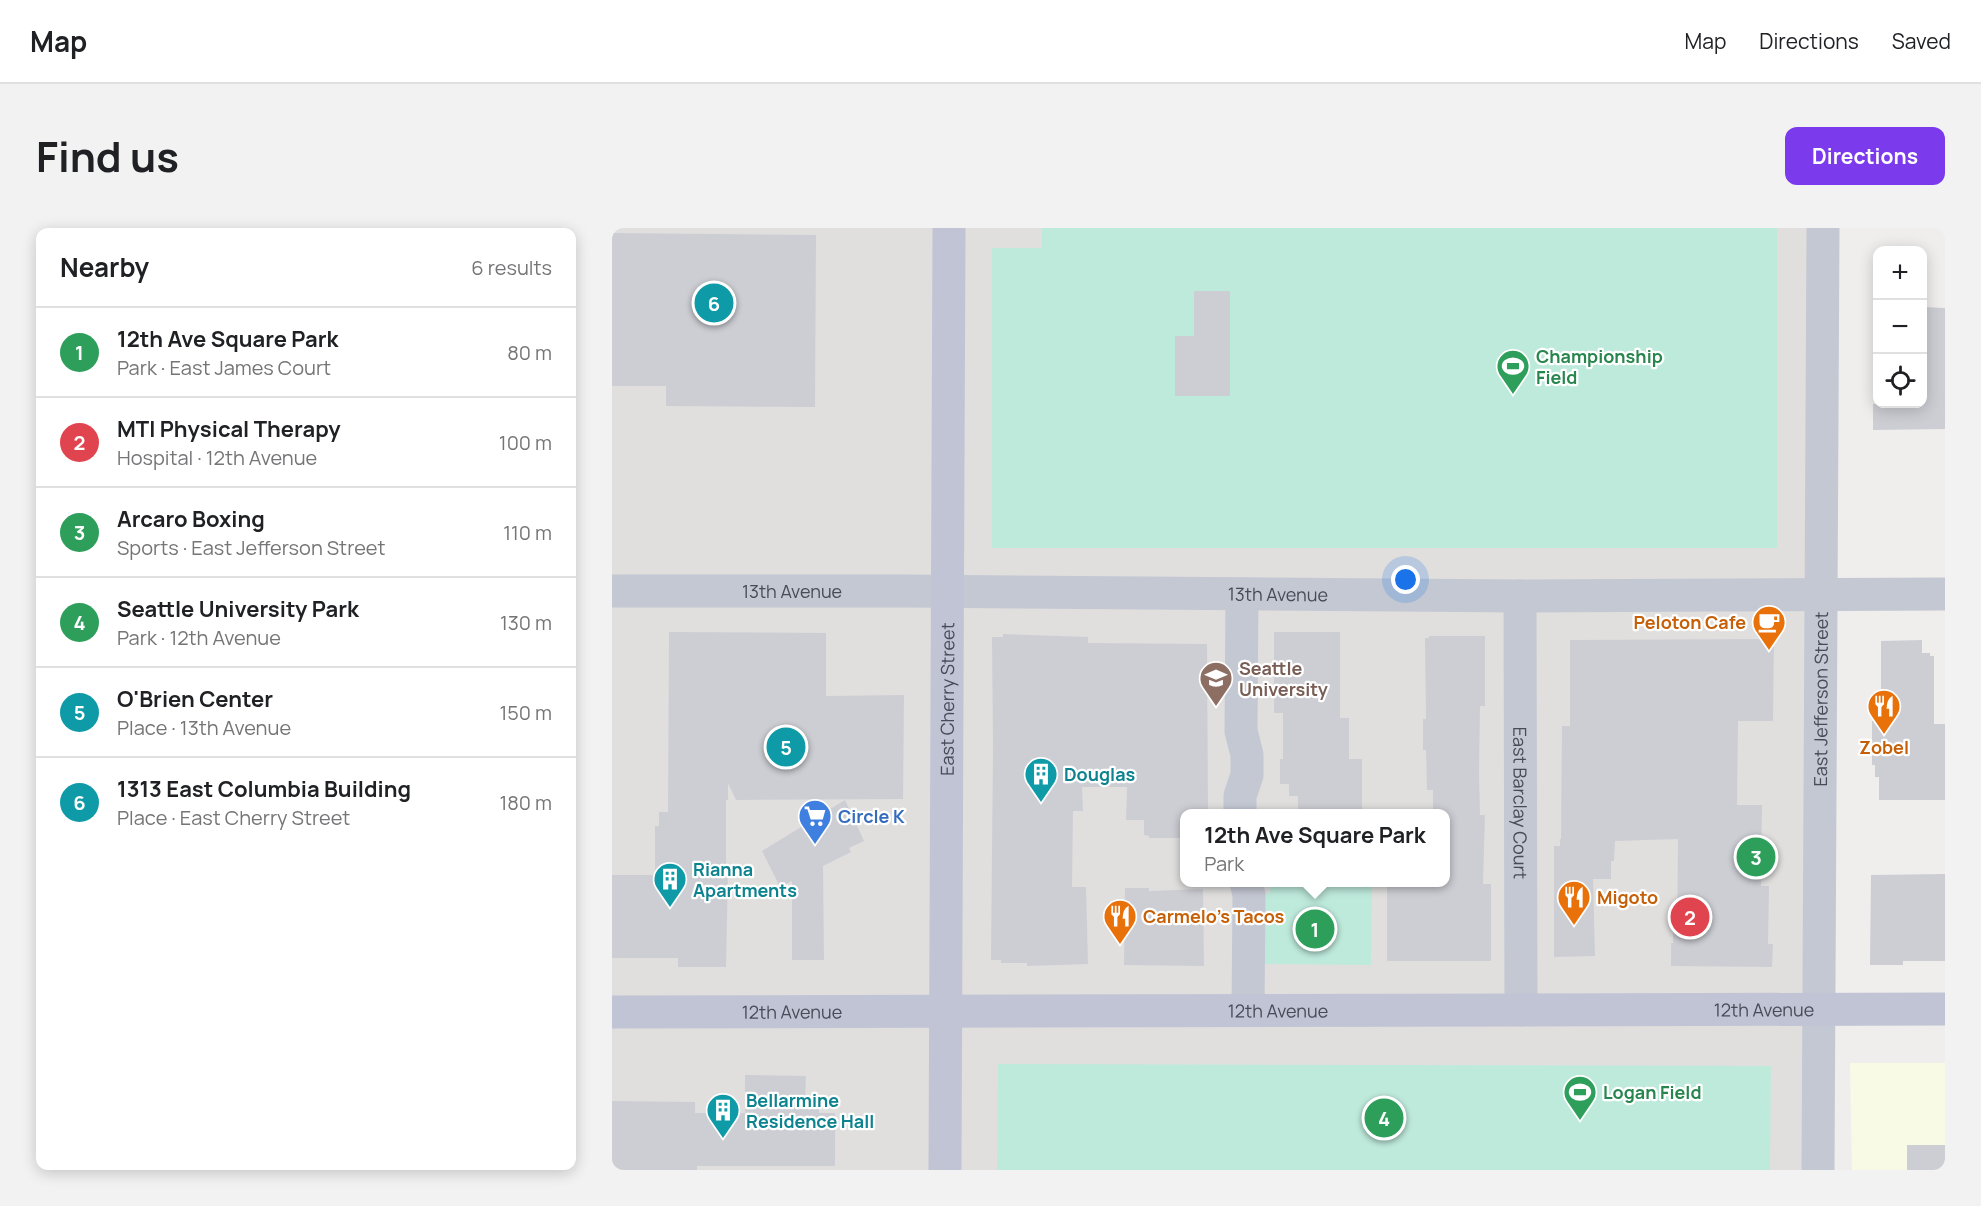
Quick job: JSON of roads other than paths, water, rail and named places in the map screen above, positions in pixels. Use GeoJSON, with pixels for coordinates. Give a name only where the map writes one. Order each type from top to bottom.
{"type":"FeatureCollection","features":[{"type":"Feature","properties":{"kind":"main road","name":"East Cherry Street"},"geometry":{"type":"LineString","coordinates":[[945,1170],[949,228]]}},
{"type":"Feature","properties":{"kind":"main road","name":"12th Avenue"},"geometry":{"type":"LineString","coordinates":[[612,1012],[1945,1010]]}},
{"type":"Feature","properties":{"kind":"street","name":"East Jefferson Street"},"geometry":{"type":"LineString","coordinates":[[1818,1170],[1823,228]]}},
{"type":"Feature","properties":{"kind":"street","name":"13th Avenue"},"geometry":{"type":"LineString","coordinates":[[612,591],[948,591],[1520,596],[1945,594]]}},
{"type":"Feature","properties":{"kind":"street"},"geometry":{"type":"LineString","coordinates":[[1240,809],[1240,796],[1246,775],[1246,755],[1241,731],[1242,594]]}},
{"type":"Feature","properties":{"kind":"street","name":"East Barclay Court"},"geometry":{"type":"LineString","coordinates":[[1520,596],[1521,1010]]}},
{"type":"Feature","properties":{"kind":"street"},"geometry":{"type":"LineString","coordinates":[[1247,887],[1248,1010]]}},
{"type":"Feature","properties":{"kind":"place","name":"1313 East Columbia Building"},"geometry":{"type":"Point","coordinates":[714,303]}},
{"type":"Feature","properties":{"kind":"place","name":"Championship Field"},"geometry":{"type":"Point","coordinates":[1513,395]}},
{"type":"Feature","properties":{"kind":"place","name":"Peloton Cafe"},"geometry":{"type":"Point","coordinates":[1769,651]}},
{"type":"Feature","properties":{"kind":"place","name":"Seattle University"},"geometry":{"type":"Point","coordinates":[1216,707]}},
{"type":"Feature","properties":{"kind":"place","name":"Zobel"},"geometry":{"type":"Point","coordinates":[1884,735]}},
{"type":"Feature","properties":{"kind":"place","name":"O'Brien Center"},"geometry":{"type":"Point","coordinates":[786,747]}},
{"type":"Feature","properties":{"kind":"place","name":"Douglas"},"geometry":{"type":"Point","coordinates":[1041,803]}},
{"type":"Feature","properties":{"kind":"place","name":"Circle K"},"geometry":{"type":"Point","coordinates":[815,845]}},
{"type":"Feature","properties":{"kind":"place","name":"Arcaro Boxing"},"geometry":{"type":"Point","coordinates":[1756,857]}},
{"type":"Feature","properties":{"kind":"place","name":"Rianna Apartments"},"geometry":{"type":"Point","coordinates":[670,908]}},
{"type":"Feature","properties":{"kind":"place","name":"MTI Physical Therapy"},"geometry":{"type":"Point","coordinates":[1690,917]}},
{"type":"Feature","properties":{"kind":"place","name":"Migoto"},"geometry":{"type":"Point","coordinates":[1574,926]}},
{"type":"Feature","properties":{"kind":"place","name":"12th Ave Square Park"},"geometry":{"type":"Point","coordinates":[1315,929]}},
{"type":"Feature","properties":{"kind":"place","name":"Carmelo’s Tacos"},"geometry":{"type":"Point","coordinates":[1120,945]}},
{"type":"Feature","properties":{"kind":"place","name":"Seattle University Park"},"geometry":{"type":"Point","coordinates":[1384,1118]}},
{"type":"Feature","properties":{"kind":"place","name":"Logan Field"},"geometry":{"type":"Point","coordinates":[1580,1121]}},
{"type":"Feature","properties":{"kind":"place","name":"Bellarmine Residence Hall"},"geometry":{"type":"Point","coordinates":[723,1139]}}]}
